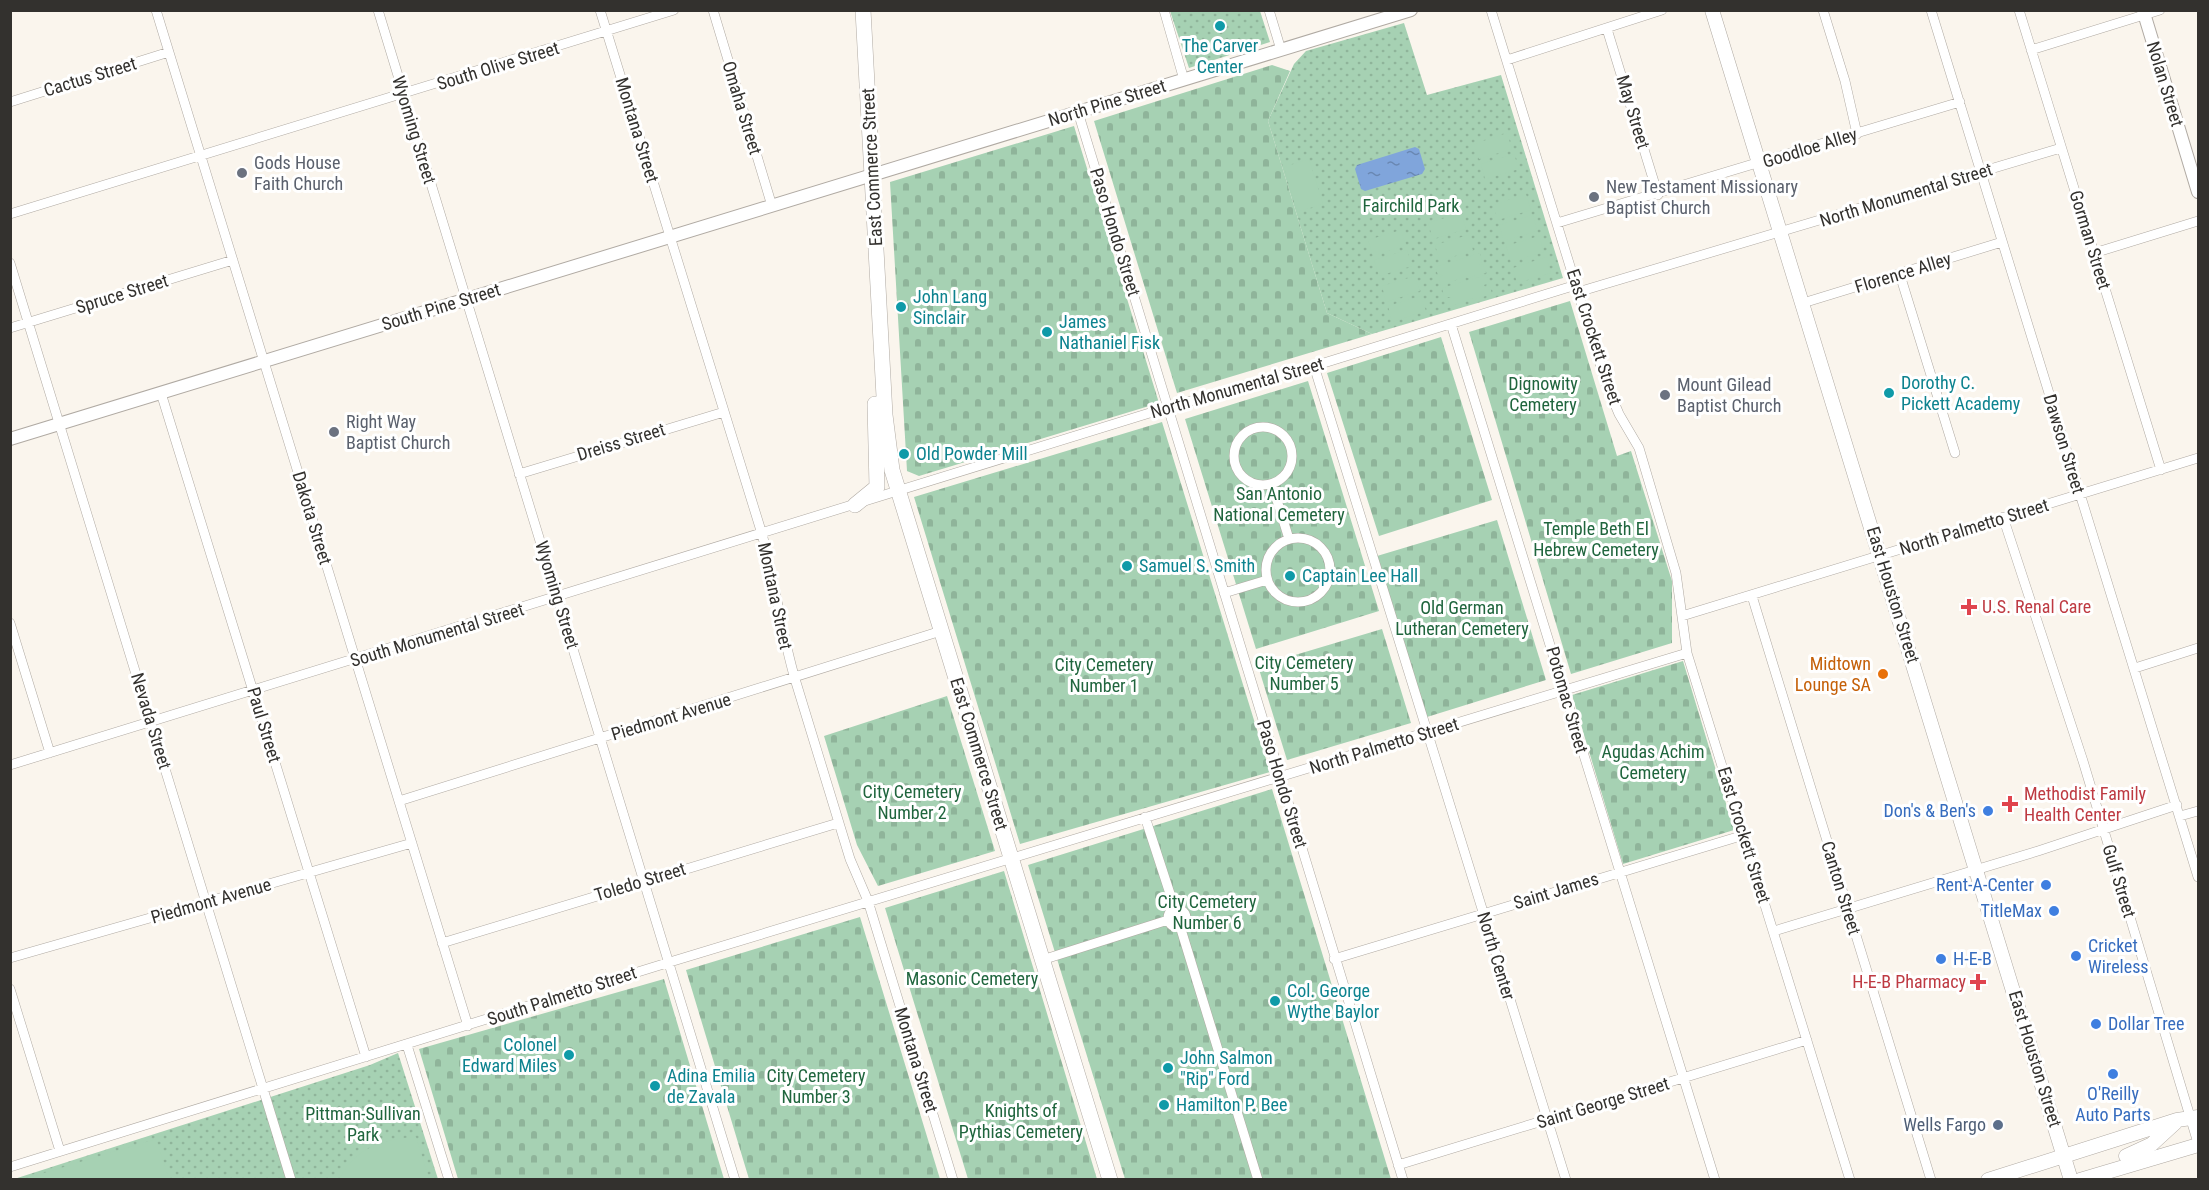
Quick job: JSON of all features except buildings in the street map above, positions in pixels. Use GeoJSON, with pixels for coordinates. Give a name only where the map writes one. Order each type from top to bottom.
{"type":"FeatureCollection","features":[{"type":"Feature","properties":{"kind":"main road","name":"East Commerce Street"},"geometry":{"type":"LineString","coordinates":[[863,10],[888,444],[898,492],[1110,1179]]}},
{"type":"Feature","properties":{"kind":"main road","name":"East Houston Street"},"geometry":{"type":"LineString","coordinates":[[1712,10],[2072,1179]]}},
{"type":"Feature","properties":{"kind":"main road","name":"East Commerce Street"},"geometry":{"type":"LineString","coordinates":[[855,505],[877,487],[874,362],[880,323]]}},
{"type":"Feature","properties":{"kind":"main road"},"geometry":{"type":"LineString","coordinates":[[1988,1179],[2189,1118]]}},
{"type":"Feature","properties":{"kind":"main road"},"geometry":{"type":"LineString","coordinates":[[2072,1179],[2080,1171],[2139,1152],[2189,1118]]}},
{"type":"Feature","properties":{"kind":"main road"},"geometry":{"type":"LineString","coordinates":[[2080,1179],[2199,1144]]}},
{"type":"Feature","properties":{"kind":"main road"},"geometry":{"type":"LineString","coordinates":[[2017,1179],[2053,1168],[2065,1156]]}},
{"type":"Feature","properties":{"kind":"street","name":"Dakota Street"},"geometry":{"type":"LineString","coordinates":[[156,10],[468,1026]]}},
{"type":"Feature","properties":{"kind":"street","name":"Wyoming Street"},"geometry":{"type":"LineString","coordinates":[[378,10],[735,1179]]}},
{"type":"Feature","properties":{"kind":"street","name":"Montana Street"},"geometry":{"type":"LineString","coordinates":[[600,10],[762,534],[775,579],[788,655],[838,822],[868,901],[953,1179]]}},
{"type":"Feature","properties":{"kind":"street","name":"South Olive Street"},"geometry":{"type":"LineString","coordinates":[[10,214],[607,33],[674,10]]}},
{"type":"Feature","properties":{"kind":"street","name":"Omaha Street"},"geometry":{"type":"LineString","coordinates":[[713,10],[772,206]]}},
{"type":"Feature","properties":{"kind":"street"},"geometry":{"type":"LineString","coordinates":[[1164,10],[1184,80]]}},
{"type":"Feature","properties":{"kind":"street"},"geometry":{"type":"LineString","coordinates":[[1269,10],[1281,50]]}},
{"type":"Feature","properties":{"kind":"street","name":"North Pine Street"},"geometry":{"type":"LineString","coordinates":[[872,175],[1281,50],[1384,14],[1411,10]]}},
{"type":"Feature","properties":{"kind":"street","name":"East Crockett Street"},"geometry":{"type":"LineString","coordinates":[[1491,10],[1610,394],[1639,448],[1676,573],[1688,652],[1850,1179]]}},
{"type":"Feature","properties":{"kind":"street"},"geometry":{"type":"LineString","coordinates":[[1507,60],[1662,10]]}},
{"type":"Feature","properties":{"kind":"street"},"geometry":{"type":"LineString","coordinates":[[1823,10],[1845,81],[1857,134]]}},
{"type":"Feature","properties":{"kind":"street","name":"Dawson Street"},"geometry":{"type":"LineString","coordinates":[[1931,10],[2199,877]]}},
{"type":"Feature","properties":{"kind":"street","name":"Gorman Street"},"geometry":{"type":"LineString","coordinates":[[2019,10],[2161,470]]}},
{"type":"Feature","properties":{"kind":"street"},"geometry":{"type":"LineString","coordinates":[[2031,50],[2144,13],[2160,10]]}},
{"type":"Feature","properties":{"kind":"street","name":"Nolan Street"},"geometry":{"type":"LineString","coordinates":[[2144,13],[2199,192]]}},
{"type":"Feature","properties":{"kind":"street","name":"May Street"},"geometry":{"type":"LineString","coordinates":[[1607,29],[1658,195]]}},
{"type":"Feature","properties":{"kind":"street","name":"Cactus Street"},"geometry":{"type":"LineString","coordinates":[[10,102],[169,52]]}},
{"type":"Feature","properties":{"kind":"street","name":"Goodloe Alley"},"geometry":{"type":"LineString","coordinates":[[1557,223],[1658,195],[1960,102]]}},
{"type":"Feature","properties":{"kind":"street","name":"Paso Hondo Street"},"geometry":{"type":"LineString","coordinates":[[1078,112],[1403,1179]]}},
{"type":"Feature","properties":{"kind":"street","name":"North Monumental Street"},"geometry":{"type":"LineString","coordinates":[[898,492],[1168,407],[1451,324],[1780,233],[2061,148]]}},
{"type":"Feature","properties":{"kind":"street","name":"South Pine Street"},"geometry":{"type":"LineString","coordinates":[[10,439],[872,175]]}},
{"type":"Feature","properties":{"kind":"street"},"geometry":{"type":"LineString","coordinates":[[2094,253],[2199,220]]}},
{"type":"Feature","properties":{"kind":"street","name":"Florence Alley"},"geometry":{"type":"LineString","coordinates":[[1803,303],[2002,242]]}},
{"type":"Feature","properties":{"kind":"street","name":"Spruce Street"},"geometry":{"type":"LineString","coordinates":[[10,328],[233,260]]}},
{"type":"Feature","properties":{"kind":"street","name":"Nevada Street"},"geometry":{"type":"LineString","coordinates":[[10,263],[291,1179]]}},
{"type":"Feature","properties":{"kind":"street"},"geometry":{"type":"LineString","coordinates":[[1900,275],[1955,453]]}},
{"type":"Feature","properties":{"kind":"street","name":"Potomac Street"},"geometry":{"type":"LineString","coordinates":[[1451,324],[1715,1179]]}},
{"type":"Feature","properties":{"kind":"street","name":"North Center"},"geometry":{"type":"LineString","coordinates":[[1314,366],[1566,1179]]}},
{"type":"Feature","properties":{"kind":"street","name":"Paul Street"},"geometry":{"type":"LineString","coordinates":[[161,393],[366,1057]]}},
{"type":"Feature","properties":{"kind":"street","name":"Dreiss Street"},"geometry":{"type":"LineString","coordinates":[[519,474],[724,412]]}},
{"type":"Feature","properties":{"kind":"street"},"geometry":{"type":"LineString","coordinates":[[1270,428],[1286,438],[1290,446],[1292,455],[1286,473],[1272,484],[1254,484],[1246,480],[1236,466],[1235,448],[1239,440],[1252,429],[1270,428]]}},
{"type":"Feature","properties":{"kind":"street","name":"North Palmetto Street"},"geometry":{"type":"LineString","coordinates":[[1682,616],[2199,458]]}},
{"type":"Feature","properties":{"kind":"street"},"geometry":{"type":"LineString","coordinates":[[1272,484],[1289,539]]}},
{"type":"Feature","properties":{"kind":"street","name":"South Monumental Street"},"geometry":{"type":"LineString","coordinates":[[10,765],[898,492]]}},
{"type":"Feature","properties":{"kind":"street","name":"Gulf Street"},"geometry":{"type":"LineString","coordinates":[[2003,517],[2103,830],[2189,1118],[2199,1144]]}},
{"type":"Feature","properties":{"kind":"street"},"geometry":{"type":"LineString","coordinates":[[1289,539],[1308,540],[1324,552],[1330,569],[1326,586],[1314,598],[1299,603],[1282,599],[1267,580],[1269,555],[1274,548],[1289,539]]}},
{"type":"Feature","properties":{"kind":"street"},"geometry":{"type":"LineString","coordinates":[[1224,593],[1267,580]]}},
{"type":"Feature","properties":{"kind":"street","name":"Canton Street"},"geometry":{"type":"LineString","coordinates":[[1752,596],[1931,1179]]}},
{"type":"Feature","properties":{"kind":"street"},"geometry":{"type":"LineString","coordinates":[[10,623],[50,753]]}},
{"type":"Feature","properties":{"kind":"street","name":"Piedmont Avenue"},"geometry":{"type":"LineString","coordinates":[[399,801],[795,679],[941,631]]}},
{"type":"Feature","properties":{"kind":"street"},"geometry":{"type":"LineString","coordinates":[[2135,668],[2199,648]]}},
{"type":"Feature","properties":{"kind":"street","name":"North Palmetto Street"},"geometry":{"type":"LineString","coordinates":[[1011,857],[1427,733],[1688,652]]}},
{"type":"Feature","properties":{"kind":"street"},"geometry":{"type":"LineString","coordinates":[[1774,931],[1978,870],[2177,805]]}},
{"type":"Feature","properties":{"kind":"street"},"geometry":{"type":"LineString","coordinates":[[2180,816],[2199,811]]}},
{"type":"Feature","properties":{"kind":"street"},"geometry":{"type":"LineString","coordinates":[[1145,817],[1175,909]]}},
{"type":"Feature","properties":{"kind":"street","name":"Toledo Street"},"geometry":{"type":"LineString","coordinates":[[442,943],[838,822]]}},
{"type":"Feature","properties":{"kind":"street","name":"Saint James"},"geometry":{"type":"LineString","coordinates":[[1335,959],[1744,835]]}},
{"type":"Feature","properties":{"kind":"street","name":"Piedmont Avenue"},"geometry":{"type":"LineString","coordinates":[[10,958],[412,843]]}},
{"type":"Feature","properties":{"kind":"street","name":"South Palmetto Street"},"geometry":{"type":"LineString","coordinates":[[10,1167],[1011,857]]}},
{"type":"Feature","properties":{"kind":"street"},"geometry":{"type":"LineString","coordinates":[[1168,920],[1170,913],[1175,909]]}},
{"type":"Feature","properties":{"kind":"street"},"geometry":{"type":"LineString","coordinates":[[1168,920],[1174,926],[1185,923],[1186,915],[1183,911],[1175,909]]}},
{"type":"Feature","properties":{"kind":"street"},"geometry":{"type":"LineString","coordinates":[[1042,960],[1168,920]]}},
{"type":"Feature","properties":{"kind":"street"},"geometry":{"type":"LineString","coordinates":[[1180,926],[1258,1179]]}},
{"type":"Feature","properties":{"kind":"street"},"geometry":{"type":"LineString","coordinates":[[10,989],[60,1151]]}},
{"type":"Feature","properties":{"kind":"street","name":"Saint George Street"},"geometry":{"type":"LineString","coordinates":[[1398,1165],[1808,1040]]}},
{"type":"Feature","properties":{"kind":"street"},"geometry":{"type":"LineString","coordinates":[[407,1045],[449,1179]]}},
{"type":"Feature","properties":{"kind":"green space","name":"The Carver Center"},"geometry":{"type":"Polygon","coordinates":[[[1170,11],[1260,11],[1270,42],[1189,68],[1170,11]]]}},
{"type":"Feature","properties":{"kind":"green space","name":"Fairchild Park"},"geometry":{"type":"Polygon","coordinates":[[[1404,23],[1427,95],[1501,75],[1563,278],[1372,334],[1327,313],[1268,121],[1294,64],[1306,51],[1404,23]]]}},
{"type":"Feature","properties":{"kind":"green space"},"geometry":{"type":"Polygon","coordinates":[[[1272,65],[1290,71],[1268,121],[1327,313],[1372,334],[1177,393],[1094,121],[1272,65]]]}},
{"type":"Feature","properties":{"kind":"green space"},"geometry":{"type":"Polygon","coordinates":[[[1074,126],[1159,403],[919,476],[907,471],[890,182],[1074,126]]]}},
{"type":"Feature","properties":{"kind":"green space"},"geometry":{"type":"Polygon","coordinates":[[[1507,133],[1512,149],[1479,159],[1474,144],[1507,133]]]}},
{"type":"Feature","properties":{"kind":"green space"},"geometry":{"type":"Polygon","coordinates":[[[1514,154],[1519,169],[1485,179],[1481,164],[1514,154]]]}},
{"type":"Feature","properties":{"kind":"green space"},"geometry":{"type":"Polygon","coordinates":[[[1309,159],[1323,204],[1297,212],[1284,167],[1309,159]]]}},
{"type":"Feature","properties":{"kind":"green space"},"geometry":{"type":"Polygon","coordinates":[[[1526,194],[1531,210],[1498,220],[1493,205],[1526,194]]]}},
{"type":"Feature","properties":{"kind":"green space"},"geometry":{"type":"Polygon","coordinates":[[[1461,213],[1466,229],[1433,239],[1428,223],[1461,213]]]}},
{"type":"Feature","properties":{"kind":"green space"},"geometry":{"type":"Polygon","coordinates":[[[1533,215],[1537,231],[1504,241],[1499,225],[1533,215]]]}},
{"type":"Feature","properties":{"kind":"green space"},"geometry":{"type":"Polygon","coordinates":[[[1401,230],[1406,245],[1373,256],[1368,240],[1401,230]]]}},
{"type":"Feature","properties":{"kind":"green space"},"geometry":{"type":"Polygon","coordinates":[[[1468,235],[1473,250],[1440,261],[1435,245],[1468,235]]]}},
{"type":"Feature","properties":{"kind":"green space"},"geometry":{"type":"Polygon","coordinates":[[[1539,236],[1544,252],[1511,262],[1506,246],[1539,236]]]}},
{"type":"Feature","properties":{"kind":"green space"},"geometry":{"type":"Polygon","coordinates":[[[1407,250],[1412,266],[1379,276],[1374,260],[1407,250]]]}},
{"type":"Feature","properties":{"kind":"green space"},"geometry":{"type":"Polygon","coordinates":[[[1480,253],[1482,262],[1477,265],[1483,264],[1486,273],[1467,278],[1466,276],[1441,286],[1439,278],[1444,274],[1438,275],[1435,267],[1480,253]]]}},
{"type":"Feature","properties":{"kind":"green space"},"geometry":{"type":"Polygon","coordinates":[[[1546,257],[1551,273],[1517,283],[1513,268],[1546,257]]]}},
{"type":"Feature","properties":{"kind":"green space"},"geometry":{"type":"Polygon","coordinates":[[[1486,275],[1489,283],[1484,285],[1485,287],[1490,286],[1492,294],[1473,300],[1472,298],[1447,308],[1445,299],[1451,297],[1444,297],[1442,288],[1486,275]]]}},
{"type":"Feature","properties":{"kind":"green space"},"geometry":{"type":"Polygon","coordinates":[[[1415,276],[1420,291],[1386,302],[1382,286],[1415,276]]]}},
{"type":"Feature","properties":{"kind":"green space"},"geometry":{"type":"Polygon","coordinates":[[[1421,296],[1426,311],[1392,322],[1388,306],[1421,296]]]}},
{"type":"Feature","properties":{"kind":"green space"},"geometry":{"type":"Polygon","coordinates":[[[1570,301],[1617,456],[1631,451],[1672,581],[1672,643],[1571,674],[1469,332],[1570,301]]]}},
{"type":"Feature","properties":{"kind":"green space"},"geometry":{"type":"Polygon","coordinates":[[[1441,337],[1492,500],[1379,536],[1327,373],[1441,337]]]}},
{"type":"Feature","properties":{"kind":"green space","name":"San Antonio National Cemetery"},"geometry":{"type":"Polygon","coordinates":[[[1308,381],[1379,611],[1256,649],[1185,419],[1308,381]]]}},
{"type":"Feature","properties":{"kind":"green space","name":"City Cemetery Number 1"},"geometry":{"type":"Polygon","coordinates":[[[1162,422],[1270,772],[1020,844],[914,497],[1162,422]]]}},
{"type":"Feature","properties":{"kind":"green space","name":"Old German Lutheran Cemetery"},"geometry":{"type":"Polygon","coordinates":[[[1497,520],[1546,680],[1427,717],[1377,556],[1497,520]]]}},
{"type":"Feature","properties":{"kind":"green space","name":"City Cemetery Number 5"},"geometry":{"type":"Polygon","coordinates":[[[1382,629],[1411,723],[1287,760],[1258,666],[1382,629]]]}},
{"type":"Feature","properties":{"kind":"green space","name":"Agudas Achim Cemetery"},"geometry":{"type":"Polygon","coordinates":[[[1683,661],[1734,830],[1623,864],[1572,695],[1683,661]]]}},
{"type":"Feature","properties":{"kind":"green space","name":"City Cemetery Number 2"},"geometry":{"type":"Polygon","coordinates":[[[947,696],[995,851],[878,886],[857,845],[824,736],[947,696]]]}},
{"type":"Feature","properties":{"kind":"green space","name":"City Cemetery Number 6"},"geometry":{"type":"Polygon","coordinates":[[[1272,789],[1391,1179],[1125,1179],[1028,865],[1272,789]]]}},
{"type":"Feature","properties":{"kind":"green space","name":"Masonic Cemetery"},"geometry":{"type":"Polygon","coordinates":[[[1004,871],[1097,1179],[968,1179],[885,908],[1004,871]]]}},
{"type":"Feature","properties":{"kind":"green space","name":"City Cemetery Number 3"},"geometry":{"type":"Polygon","coordinates":[[[860,917],[940,1179],[749,1179],[686,970],[860,917]]]}},
{"type":"Feature","properties":{"kind":"green space"},"geometry":{"type":"Polygon","coordinates":[[[664,979],[724,1179],[458,1179],[419,1049],[664,979]]]}},
{"type":"Feature","properties":{"kind":"green space","name":"Pittman-Sullivan Park"},"geometry":{"type":"Polygon","coordinates":[[[398,1053],[438,1179],[11,1180],[370,1065],[398,1053]]]}},
{"type":"Feature","properties":{"kind":"green space"},"geometry":{"type":"Polygon","coordinates":[[[416,1137],[429,1179],[339,1179],[353,1160],[371,1147],[392,1140],[416,1137]]]}},
{"type":"Feature","properties":{"kind":"green space"},"geometry":{"type":"Polygon","coordinates":[[[156,1139],[169,1179],[24,1179],[156,1139]]]}},
{"type":"Feature","properties":{"kind":"water"},"geometry":{"type":"Polygon","coordinates":[[[1415,147],[1419,149],[1425,169],[1422,174],[1365,191],[1361,189],[1355,169],[1357,165],[1415,147]]]}},
{"type":"Feature","properties":{"kind":"place","name":"The Carver Center"},"geometry":{"type":"Point","coordinates":[1220,26]}},
{"type":"Feature","properties":{"kind":"place","name":"Gods House Faith Church"},"geometry":{"type":"Point","coordinates":[242,173]}},
{"type":"Feature","properties":{"kind":"place","name":"New Testament Missionary Baptist Church"},"geometry":{"type":"Point","coordinates":[1594,197]}},
{"type":"Feature","properties":{"kind":"place","name":"John Lang Sinclair"},"geometry":{"type":"Point","coordinates":[901,307]}},
{"type":"Feature","properties":{"kind":"place","name":"James Nathaniel Fisk"},"geometry":{"type":"Point","coordinates":[1047,332]}},
{"type":"Feature","properties":{"kind":"place","name":"Dorothy C. Pickett Academy"},"geometry":{"type":"Point","coordinates":[1889,393]}},
{"type":"Feature","properties":{"kind":"place","name":"Mount Gilead Baptist Church"},"geometry":{"type":"Point","coordinates":[1665,395]}},
{"type":"Feature","properties":{"kind":"place","name":"Right Way Baptist Church"},"geometry":{"type":"Point","coordinates":[334,432]}},
{"type":"Feature","properties":{"kind":"place","name":"Old Powder Mill"},"geometry":{"type":"Point","coordinates":[904,454]}},
{"type":"Feature","properties":{"kind":"place","name":"Samuel S. Smith"},"geometry":{"type":"Point","coordinates":[1127,566]}},
{"type":"Feature","properties":{"kind":"place","name":"Captain Lee Hall"},"geometry":{"type":"Point","coordinates":[1290,576]}},
{"type":"Feature","properties":{"kind":"place","name":"U.S. Renal Care"},"geometry":{"type":"Point","coordinates":[1969,607]}},
{"type":"Feature","properties":{"kind":"place","name":"Midtown Lounge SA"},"geometry":{"type":"Point","coordinates":[1883,674]}},
{"type":"Feature","properties":{"kind":"place","name":"Methodist Family Health Center"},"geometry":{"type":"Point","coordinates":[2010,804]}},
{"type":"Feature","properties":{"kind":"place","name":"Don's & Ben's"},"geometry":{"type":"Point","coordinates":[1988,811]}},
{"type":"Feature","properties":{"kind":"place","name":"Rent-A-Center"},"geometry":{"type":"Point","coordinates":[2046,885]}},
{"type":"Feature","properties":{"kind":"place","name":"TitleMax"},"geometry":{"type":"Point","coordinates":[2054,911]}},
{"type":"Feature","properties":{"kind":"place","name":"Cricket Wireless"},"geometry":{"type":"Point","coordinates":[2076,956]}},
{"type":"Feature","properties":{"kind":"place","name":"H-E-B"},"geometry":{"type":"Point","coordinates":[1941,959]}},
{"type":"Feature","properties":{"kind":"place","name":"H-E-B Pharmacy"},"geometry":{"type":"Point","coordinates":[1978,982]}},
{"type":"Feature","properties":{"kind":"place","name":"Col. George Wythe Baylor"},"geometry":{"type":"Point","coordinates":[1275,1001]}},
{"type":"Feature","properties":{"kind":"place","name":"Dollar Tree"},"geometry":{"type":"Point","coordinates":[2096,1024]}},
{"type":"Feature","properties":{"kind":"place","name":"Colonel Edward Miles"},"geometry":{"type":"Point","coordinates":[569,1055]}},
{"type":"Feature","properties":{"kind":"place","name":"John Salmon \"Rip\" Ford"},"geometry":{"type":"Point","coordinates":[1168,1068]}},
{"type":"Feature","properties":{"kind":"place","name":"O'Reilly Auto Parts"},"geometry":{"type":"Point","coordinates":[2113,1074]}},
{"type":"Feature","properties":{"kind":"place","name":"Adina Emilia de Zavala"},"geometry":{"type":"Point","coordinates":[655,1086]}},
{"type":"Feature","properties":{"kind":"place","name":"Hamilton P. Bee"},"geometry":{"type":"Point","coordinates":[1164,1105]}},
{"type":"Feature","properties":{"kind":"place","name":"Wells Fargo"},"geometry":{"type":"Point","coordinates":[1998,1125]}},
{"type":"Feature","properties":{"kind":"park label","name":"Dignowity Cemetery"},"geometry":{"type":"Point","coordinates":[1543,394]}},
{"type":"Feature","properties":{"kind":"park label","name":"Temple Beth El Hebrew Cemetery"},"geometry":{"type":"Point","coordinates":[1596,539]}},
{"type":"Feature","properties":{"kind":"park label","name":"Knights of Pythias Cemetery"},"geometry":{"type":"Point","coordinates":[1021,1121]}}]}
